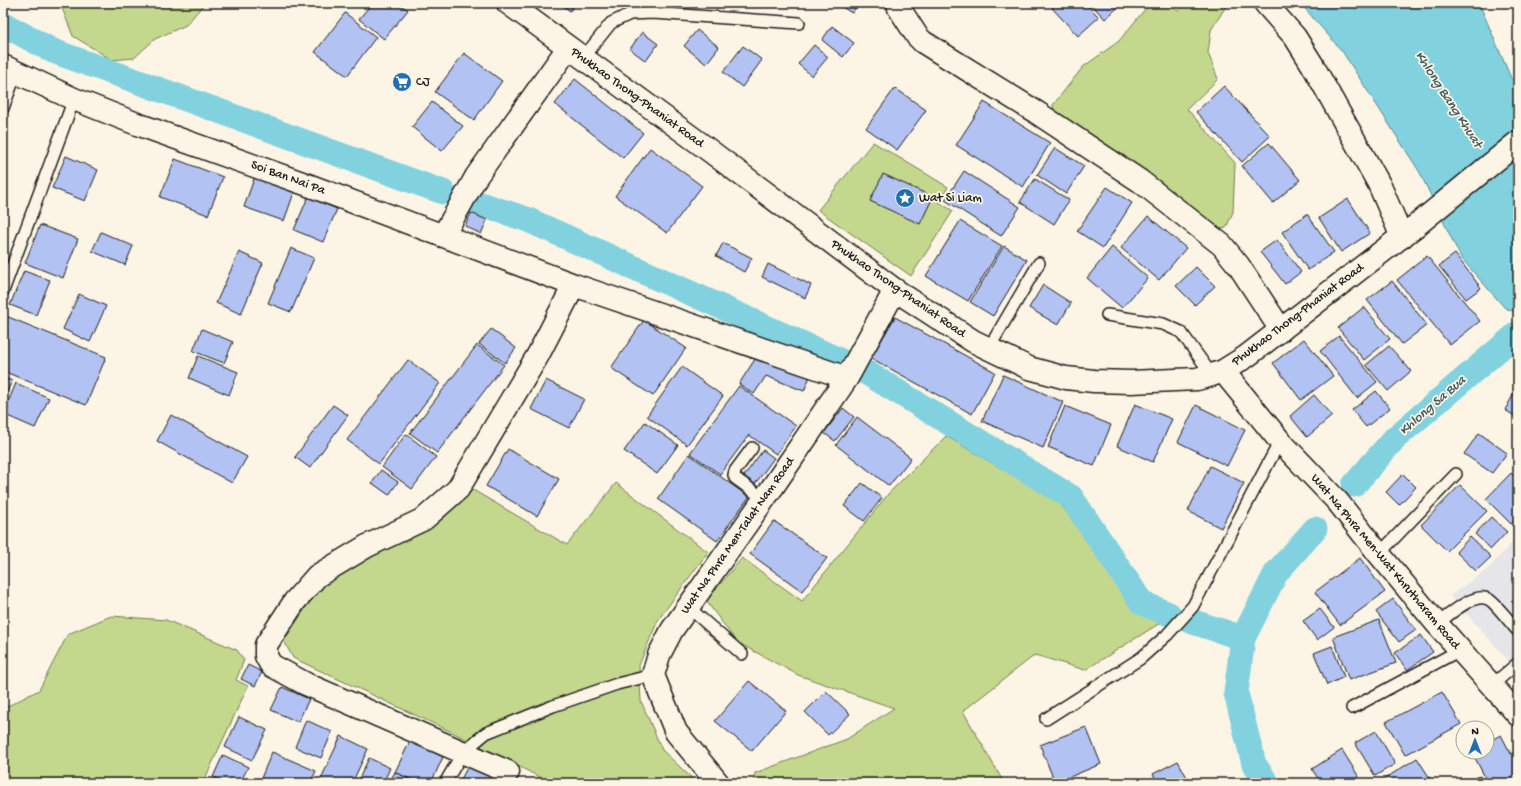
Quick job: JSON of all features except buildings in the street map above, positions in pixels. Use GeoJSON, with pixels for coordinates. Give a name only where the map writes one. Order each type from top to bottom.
{"type":"FeatureCollection","features":[{"type":"Feature","properties":{"kind":"street","name":"Phukhao Thong-Phaniat Road"},"geometry":{"type":"LineString","coordinates":[[508,3],[702,145],[895,290],[973,341],[1029,368],[1066,378],[1094,381],[1131,382],[1197,379],[1218,373],[1246,356],[1281,330],[1410,230],[1518,142]]}},
{"type":"Feature","properties":{"kind":"street"},"geometry":{"type":"LineString","coordinates":[[898,3],[898,8],[923,42],[1036,112],[1140,181],[1222,245],[1239,266],[1281,330]]}},
{"type":"Feature","properties":{"kind":"street"},"geometry":{"type":"LineString","coordinates":[[1265,3],[1295,37],[1312,64],[1379,184],[1410,230]]}},
{"type":"Feature","properties":{"kind":"street"},"geometry":{"type":"LineString","coordinates":[[443,236],[476,177],[575,53]]}},
{"type":"Feature","properties":{"kind":"street","name":"Soi Ban Nai Pa"},"geometry":{"type":"LineString","coordinates":[[10,69],[74,99],[137,124],[308,185],[574,286],[847,378]]}},
{"type":"Feature","properties":{"kind":"street"},"geometry":{"type":"LineString","coordinates":[[508,772],[306,684],[271,665],[266,656],[266,645],[295,601],[317,576],[367,546],[424,519],[458,489],[538,355],[574,286]]}},
{"type":"Feature","properties":{"kind":"street","name":"Wat Na Phra Men-Talat Nam Road"},"geometry":{"type":"LineString","coordinates":[[653,675],[659,654],[672,630],[847,378],[895,290]]}},
{"type":"Feature","properties":{"kind":"street","name":"Wat Na Phra Men-Wat Khrutharam Road"},"geometry":{"type":"LineString","coordinates":[[1218,373],[1280,442],[1338,502],[1378,554],[1437,624],[1490,686],[1518,715]]}},
{"type":"Feature","properties":{"kind":"street"},"geometry":{"type":"LineString","coordinates":[[653,675],[676,732],[718,783]]}},
{"type":"Feature","properties":{"kind":"lane"},"geometry":{"type":"LineString","coordinates":[[575,53],[611,23],[630,14],[653,13],[799,23]]}},
{"type":"Feature","properties":{"kind":"lane"},"geometry":{"type":"LineString","coordinates":[[3,108],[10,69]]}},
{"type":"Feature","properties":{"kind":"lane"},"geometry":{"type":"LineString","coordinates":[[3,291],[74,99]]}},
{"type":"Feature","properties":{"kind":"lane"},"geometry":{"type":"LineString","coordinates":[[989,348],[1039,263]]}},
{"type":"Feature","properties":{"kind":"lane"},"geometry":{"type":"LineString","coordinates":[[1107,315],[1163,324],[1181,332],[1218,373]]}},
{"type":"Feature","properties":{"kind":"lane"},"geometry":{"type":"LineString","coordinates":[[1046,719],[1141,658],[1167,636],[1193,606],[1280,442]]}},
{"type":"Feature","properties":{"kind":"lane"},"geometry":{"type":"LineString","coordinates":[[752,448],[734,475],[764,499]]}},
{"type":"Feature","properties":{"kind":"lane"},"geometry":{"type":"LineString","coordinates":[[1378,554],[1456,474]]}},
{"type":"Feature","properties":{"kind":"lane"},"geometry":{"type":"LineString","coordinates":[[1437,624],[1467,602],[1480,597],[1490,599],[1518,631]]}},
{"type":"Feature","properties":{"kind":"lane"},"geometry":{"type":"LineString","coordinates":[[688,607],[742,654]]}},
{"type":"Feature","properties":{"kind":"lane"},"geometry":{"type":"LineString","coordinates":[[1352,708],[1460,650]]}},
{"type":"Feature","properties":{"kind":"lane"},"geometry":{"type":"LineString","coordinates":[[1490,686],[1518,663]]}},
{"type":"Feature","properties":{"kind":"lane"},"geometry":{"type":"LineString","coordinates":[[445,783],[463,752],[486,733],[553,706],[617,684],[653,675]]}},
{"type":"Feature","properties":{"kind":"shaded area"},"geometry":{"type":"Polygon","coordinates":[[[1518,536],[1518,671],[1450,596],[1489,568],[1518,536]]]}},
{"type":"Feature","properties":{"kind":"green space"},"geometry":{"type":"Polygon","coordinates":[[[60,3],[205,3],[186,25],[155,39],[134,58],[112,60],[73,36],[60,3]]]}},
{"type":"Feature","properties":{"kind":"green space"},"geometry":{"type":"Polygon","coordinates":[[[1150,3],[1167,3],[1178,11],[1185,3],[1228,3],[1211,30],[1208,53],[1218,79],[1187,109],[1235,163],[1233,212],[1226,228],[1216,230],[1141,168],[1055,114],[1053,105],[1083,67],[1119,41],[1150,3]]]}},
{"type":"Feature","properties":{"kind":"green space"},"geometry":{"type":"Polygon","coordinates":[[[873,142],[948,187],[939,202],[953,211],[911,276],[818,210],[873,142]]]}},
{"type":"Feature","properties":{"kind":"green space"},"geometry":{"type":"Polygon","coordinates":[[[946,436],[1060,503],[1135,607],[1160,623],[1085,670],[1035,655],[963,711],[1004,783],[753,783],[755,773],[847,739],[894,708],[798,675],[737,642],[706,601],[742,558],[802,601],[889,493],[946,436]]]}},
{"type":"Feature","properties":{"kind":"green space"},"geometry":{"type":"Polygon","coordinates":[[[616,483],[708,552],[658,620],[639,665],[641,701],[662,750],[697,783],[551,783],[458,735],[293,658],[284,641],[318,589],[375,552],[438,523],[473,490],[567,545],[616,483]]]}},
{"type":"Feature","properties":{"kind":"green space"},"geometry":{"type":"Polygon","coordinates":[[[111,616],[166,620],[237,650],[244,660],[236,680],[248,686],[203,783],[3,783],[3,705],[6,707],[39,690],[68,634],[111,616]]]}},
{"type":"Feature","properties":{"kind":"water","name":"Khlong Bang Khuat"},"geometry":{"type":"Polygon","coordinates":[[[1300,3],[1479,3],[1511,78],[1518,88],[1518,313],[1505,308],[1461,258],[1419,171],[1342,51],[1300,3]]]}},
{"type":"Feature","properties":{"kind":"waterway"},"geometry":{"type":"LineString","coordinates":[[3,24],[53,51],[443,192]]}},
{"type":"Feature","properties":{"kind":"waterway"},"geometry":{"type":"LineString","coordinates":[[477,203],[526,219],[841,361]]}},
{"type":"Feature","properties":{"kind":"waterway","name":"Khlong Sa Bua"},"geometry":{"type":"LineString","coordinates":[[1354,485],[1395,438],[1518,333]]}},
{"type":"Feature","properties":{"kind":"waterway"},"geometry":{"type":"LineString","coordinates":[[867,373],[1071,497],[1142,603],[1169,614]]}},
{"type":"Feature","properties":{"kind":"waterway","name":"Khlong Sa Bua"},"geometry":{"type":"LineString","coordinates":[[1267,783],[1254,764],[1236,693],[1243,638],[1276,573],[1315,529]]}},
{"type":"Feature","properties":{"kind":"waterway"},"geometry":{"type":"LineString","coordinates":[[1190,621],[1243,638]]}},
{"type":"Feature","properties":{"kind":"place","name":"CJ"},"geometry":{"type":"Point","coordinates":[402,82]}},
{"type":"Feature","properties":{"kind":"place","name":"Wat Si Liam"},"geometry":{"type":"Point","coordinates":[905,198]}}]}
